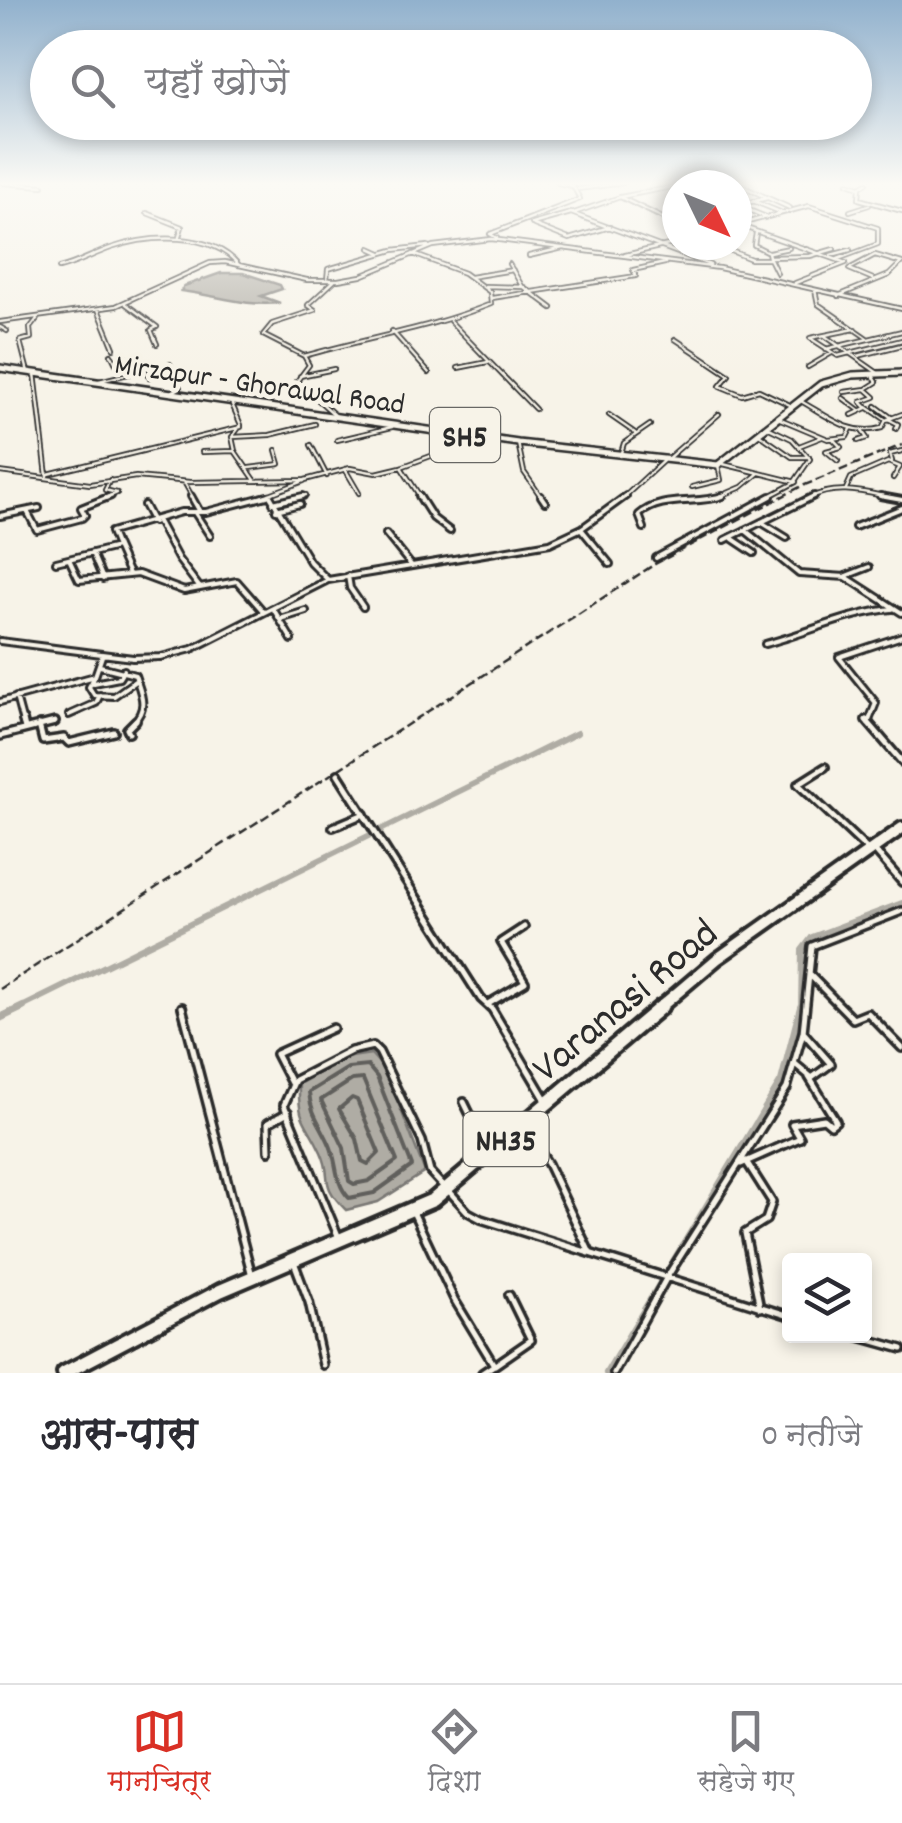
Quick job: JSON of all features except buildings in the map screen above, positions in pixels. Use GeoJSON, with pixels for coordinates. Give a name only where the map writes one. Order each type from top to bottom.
{"type":"FeatureCollection","features":[{"type":"Feature","properties":{"kind":"highway","name":"Varanasi Road"},"geometry":{"type":"LineString","coordinates":[[64,1373],[252,1276],[412,1209],[448,1189],[717,959],[902,828]]}},
{"type":"Feature","properties":{"kind":"main road","name":"Mirzapur - Ghorawal Road"},"geometry":{"type":"LineString","coordinates":[[0,368],[518,443],[721,465]]}},
{"type":"Feature","properties":{"kind":"main road"},"geometry":{"type":"LineString","coordinates":[[721,465],[795,403],[827,382],[875,373],[902,373]]}},
{"type":"Feature","properties":{"kind":"street"},"geometry":{"type":"LineString","coordinates":[[59,268],[113,247]]}},
{"type":"Feature","properties":{"kind":"street"},"geometry":{"type":"LineString","coordinates":[[212,247],[228,252],[238,265]]}},
{"type":"Feature","properties":{"kind":"street"},"geometry":{"type":"LineString","coordinates":[[326,280],[327,270],[382,252],[424,247]]}},
{"type":"Feature","properties":{"kind":"street"},"geometry":{"type":"LineString","coordinates":[[116,306],[199,266],[220,262],[298,278],[334,280],[368,273],[430,247]]}},
{"type":"Feature","properties":{"kind":"street"},"geometry":{"type":"LineString","coordinates":[[556,247],[718,268],[901,310]]}},
{"type":"Feature","properties":{"kind":"street"},"geometry":{"type":"LineString","coordinates":[[620,256],[657,247]]}},
{"type":"Feature","properties":{"kind":"street"},"geometry":{"type":"LineString","coordinates":[[757,247],[769,256],[778,273]]}},
{"type":"Feature","properties":{"kind":"street"},"geometry":{"type":"LineString","coordinates":[[800,247],[846,263]]}},
{"type":"Feature","properties":{"kind":"street"},"geometry":{"type":"LineString","coordinates":[[838,259],[870,247]]}},
{"type":"Feature","properties":{"kind":"street"},"geometry":{"type":"LineString","coordinates":[[370,248],[398,261]]}},
{"type":"Feature","properties":{"kind":"street"},"geometry":{"type":"LineString","coordinates":[[529,256],[563,248]]}},
{"type":"Feature","properties":{"kind":"street"},"geometry":{"type":"LineString","coordinates":[[769,256],[789,248]]}},
{"type":"Feature","properties":{"kind":"street"},"geometry":{"type":"LineString","coordinates":[[752,259],[822,254],[834,249]]}},
{"type":"Feature","properties":{"kind":"street"},"geometry":{"type":"LineString","coordinates":[[829,256],[850,250]]}},
{"type":"Feature","properties":{"kind":"street"},"geometry":{"type":"LineString","coordinates":[[414,254],[470,277],[485,286],[492,298]]}},
{"type":"Feature","properties":{"kind":"street"},"geometry":{"type":"LineString","coordinates":[[789,282],[878,255],[902,263],[891,274],[838,296]]}},
{"type":"Feature","properties":{"kind":"street"},"geometry":{"type":"LineString","coordinates":[[869,257],[849,269],[873,279]]}},
{"type":"Feature","properties":{"kind":"street"},"geometry":{"type":"LineString","coordinates":[[697,260],[718,268]]}},
{"type":"Feature","properties":{"kind":"street"},"geometry":{"type":"LineString","coordinates":[[492,298],[550,286],[636,276],[633,270],[669,262]]}},
{"type":"Feature","properties":{"kind":"street"},"geometry":{"type":"LineString","coordinates":[[352,264],[368,273]]}},
{"type":"Feature","properties":{"kind":"street"},"geometry":{"type":"LineString","coordinates":[[510,264],[522,286],[552,308]]}},
{"type":"Feature","properties":{"kind":"street"},"geometry":{"type":"LineString","coordinates":[[470,277],[512,270]]}},
{"type":"Feature","properties":{"kind":"street"},"geometry":{"type":"LineString","coordinates":[[334,280],[308,304],[314,311],[272,324],[263,336],[304,356],[310,365],[297,381],[337,417]]}},
{"type":"Feature","properties":{"kind":"street"},"geometry":{"type":"LineString","coordinates":[[485,286],[522,286]]}},
{"type":"Feature","properties":{"kind":"street"},"geometry":{"type":"LineString","coordinates":[[815,290],[818,304],[868,338]]}},
{"type":"Feature","properties":{"kind":"street"},"geometry":{"type":"LineString","coordinates":[[304,356],[392,331],[450,321],[487,307],[492,298]]}},
{"type":"Feature","properties":{"kind":"street"},"geometry":{"type":"LineString","coordinates":[[0,324],[130,303],[157,327],[151,330],[157,344]]}},
{"type":"Feature","properties":{"kind":"street"},"geometry":{"type":"LineString","coordinates":[[98,309],[114,348]]}},
{"type":"Feature","properties":{"kind":"street"},"geometry":{"type":"LineString","coordinates":[[38,319],[30,328],[31,338],[20,340],[44,425],[47,475]]}},
{"type":"Feature","properties":{"kind":"street"},"geometry":{"type":"LineString","coordinates":[[450,321],[536,409]]}},
{"type":"Feature","properties":{"kind":"street"},"geometry":{"type":"LineString","coordinates":[[0,324],[7,331]]}},
{"type":"Feature","properties":{"kind":"street"},"geometry":{"type":"LineString","coordinates":[[855,329],[810,338],[838,356],[902,343]]}},
{"type":"Feature","properties":{"kind":"street"},"geometry":{"type":"LineString","coordinates":[[392,331],[429,373]]}},
{"type":"Feature","properties":{"kind":"street"},"geometry":{"type":"LineString","coordinates":[[826,349],[902,331]]}},
{"type":"Feature","properties":{"kind":"street"},"geometry":{"type":"LineString","coordinates":[[824,334],[858,356],[875,373],[877,382],[844,395],[860,411]]}},
{"type":"Feature","properties":{"kind":"street"},"geometry":{"type":"LineString","coordinates":[[675,339],[729,375],[720,386],[742,396],[759,390],[862,431],[882,428],[889,419],[902,414]]}},
{"type":"Feature","properties":{"kind":"street"},"geometry":{"type":"LineString","coordinates":[[858,356],[902,343]]}},
{"type":"Feature","properties":{"kind":"street"},"geometry":{"type":"LineString","coordinates":[[808,367],[832,353]]}},
{"type":"Feature","properties":{"kind":"street"},"geometry":{"type":"LineString","coordinates":[[111,354],[116,364],[127,359],[132,373]]}},
{"type":"Feature","properties":{"kind":"street"},"geometry":{"type":"LineString","coordinates":[[458,368],[488,362]]}},
{"type":"Feature","properties":{"kind":"street"},"geometry":{"type":"LineString","coordinates":[[169,393],[180,388],[170,364]]}},
{"type":"Feature","properties":{"kind":"street"},"geometry":{"type":"LineString","coordinates":[[298,377],[334,369]]}},
{"type":"Feature","properties":{"kind":"street"},"geometry":{"type":"LineString","coordinates":[[94,382],[146,371],[149,377]]}},
{"type":"Feature","properties":{"kind":"street"},"geometry":{"type":"LineString","coordinates":[[866,389],[875,396],[861,402],[898,424],[896,429]]}},
{"type":"Feature","properties":{"kind":"street"},"geometry":{"type":"LineString","coordinates":[[230,402],[241,427]]}},
{"type":"Feature","properties":{"kind":"street"},"geometry":{"type":"LineString","coordinates":[[818,411],[829,406]]}},
{"type":"Feature","properties":{"kind":"street"},"geometry":{"type":"LineString","coordinates":[[876,406],[889,419]]}},
{"type":"Feature","properties":{"kind":"street"},"geometry":{"type":"LineString","coordinates":[[852,414],[867,407]]}},
{"type":"Feature","properties":{"kind":"street"},"geometry":{"type":"LineString","coordinates":[[609,414],[634,433]]}},
{"type":"Feature","properties":{"kind":"street"},"geometry":{"type":"LineString","coordinates":[[0,641],[133,658],[179,653],[328,580],[550,544],[583,532],[719,414]]}},
{"type":"Feature","properties":{"kind":"street"},"geometry":{"type":"LineString","coordinates":[[778,418],[834,440],[846,438],[850,429]]}},
{"type":"Feature","properties":{"kind":"street"},"geometry":{"type":"LineString","coordinates":[[232,437],[270,435],[315,424]]}},
{"type":"Feature","properties":{"kind":"street"},"geometry":{"type":"LineString","coordinates":[[620,456],[622,446],[634,433],[650,425]]}},
{"type":"Feature","properties":{"kind":"street"},"geometry":{"type":"LineString","coordinates":[[338,440],[397,426]]}},
{"type":"Feature","properties":{"kind":"street"},"geometry":{"type":"LineString","coordinates":[[47,475],[241,427]]}},
{"type":"Feature","properties":{"kind":"street"},"geometry":{"type":"LineString","coordinates":[[232,437],[241,427]]}},
{"type":"Feature","properties":{"kind":"street"},"geometry":{"type":"LineString","coordinates":[[656,558],[795,481],[809,464],[808,456],[799,446],[767,428]]}},
{"type":"Feature","properties":{"kind":"street"},"geometry":{"type":"LineString","coordinates":[[858,441],[867,438],[862,431]]}},
{"type":"Feature","properties":{"kind":"street"},"geometry":{"type":"LineString","coordinates":[[759,434],[792,457],[808,456]]}},
{"type":"Feature","properties":{"kind":"street"},"geometry":{"type":"LineString","coordinates":[[0,472],[47,475],[90,484],[144,477],[184,482],[305,480],[358,467],[376,472],[400,467],[450,449],[470,436]]}},
{"type":"Feature","properties":{"kind":"street"},"geometry":{"type":"LineString","coordinates":[[232,437],[235,450],[255,480]]}},
{"type":"Feature","properties":{"kind":"street"},"geometry":{"type":"LineString","coordinates":[[799,446],[822,437]]}},
{"type":"Feature","properties":{"kind":"street"},"geometry":{"type":"LineString","coordinates":[[834,440],[840,447],[826,450],[838,461]]}},
{"type":"Feature","properties":{"kind":"street"},"geometry":{"type":"LineString","coordinates":[[518,443],[524,472],[545,502]]}},
{"type":"Feature","properties":{"kind":"street"},"geometry":{"type":"LineString","coordinates":[[311,445],[327,476]]}},
{"type":"Feature","properties":{"kind":"street"},"geometry":{"type":"LineString","coordinates":[[202,452],[235,450]]}},
{"type":"Feature","properties":{"kind":"street"},"geometry":{"type":"LineString","coordinates":[[248,468],[280,464],[276,450]]}},
{"type":"Feature","properties":{"kind":"street"},"geometry":{"type":"LineString","coordinates":[[893,478],[901,468],[890,454],[902,452]]}},
{"type":"Feature","properties":{"kind":"street"},"geometry":{"type":"LineString","coordinates":[[846,489],[852,478],[893,462]]}},
{"type":"Feature","properties":{"kind":"street"},"geometry":{"type":"LineString","coordinates":[[692,487],[721,480],[721,465],[795,481]]}},
{"type":"Feature","properties":{"kind":"street"},"geometry":{"type":"LineString","coordinates":[[400,467],[433,518],[450,531]]}},
{"type":"Feature","properties":{"kind":"street"},"geometry":{"type":"LineString","coordinates":[[345,469],[358,493]]}},
{"type":"Feature","properties":{"kind":"street"},"geometry":{"type":"LineString","coordinates":[[644,528],[639,515],[643,510],[672,501],[680,504],[716,498],[748,486],[759,473]]}},
{"type":"Feature","properties":{"kind":"street"},"geometry":{"type":"LineString","coordinates":[[27,511],[38,530],[82,518],[85,515],[81,508],[117,494],[104,488],[110,480]]}},
{"type":"Feature","properties":{"kind":"street"},"geometry":{"type":"LineString","coordinates":[[129,574],[111,532],[183,511],[197,512],[268,494],[305,480]]}},
{"type":"Feature","properties":{"kind":"street"},"geometry":{"type":"LineString","coordinates":[[184,482],[210,536]]}},
{"type":"Feature","properties":{"kind":"street"},"geometry":{"type":"LineString","coordinates":[[754,553],[728,539],[818,492],[846,489],[902,500]]}},
{"type":"Feature","properties":{"kind":"street"},"geometry":{"type":"LineString","coordinates":[[268,494],[310,562],[328,580]]}},
{"type":"Feature","properties":{"kind":"street"},"geometry":{"type":"LineString","coordinates":[[273,503],[306,495]]}},
{"type":"Feature","properties":{"kind":"street"},"geometry":{"type":"LineString","coordinates":[[276,510],[300,504]]}},
{"type":"Feature","properties":{"kind":"street"},"geometry":{"type":"LineString","coordinates":[[144,505],[198,585]]}},
{"type":"Feature","properties":{"kind":"street"},"geometry":{"type":"LineString","coordinates":[[0,516],[38,508]]}},
{"type":"Feature","properties":{"kind":"street"},"geometry":{"type":"LineString","coordinates":[[855,527],[902,508]]}},
{"type":"Feature","properties":{"kind":"street"},"geometry":{"type":"LineString","coordinates":[[761,522],[787,538]]}},
{"type":"Feature","properties":{"kind":"street"},"geometry":{"type":"LineString","coordinates":[[745,530],[799,574],[844,576],[869,567]]}},
{"type":"Feature","properties":{"kind":"street"},"geometry":{"type":"LineString","coordinates":[[583,532],[610,564]]}},
{"type":"Feature","properties":{"kind":"street"},"geometry":{"type":"LineString","coordinates":[[386,534],[411,565]]}},
{"type":"Feature","properties":{"kind":"street"},"geometry":{"type":"LineString","coordinates":[[56,562],[117,547]]}},
{"type":"Feature","properties":{"kind":"street"},"geometry":{"type":"LineString","coordinates":[[92,553],[102,579]]}},
{"type":"Feature","properties":{"kind":"street"},"geometry":{"type":"LineString","coordinates":[[69,560],[78,580],[129,574],[150,576],[180,591],[237,581],[264,612]]}},
{"type":"Feature","properties":{"kind":"street"},"geometry":{"type":"LineString","coordinates":[[844,576],[902,613]]}},
{"type":"Feature","properties":{"kind":"street"},"geometry":{"type":"LineString","coordinates":[[348,577],[363,607]]}},
{"type":"Feature","properties":{"kind":"street"},"geometry":{"type":"LineString","coordinates":[[273,609],[292,640]]}},
{"type":"Feature","properties":{"kind":"street"},"geometry":{"type":"LineString","coordinates":[[766,644],[809,633],[860,612],[892,609]]}},
{"type":"Feature","properties":{"kind":"street"},"geometry":{"type":"LineString","coordinates":[[280,620],[306,611]]}},
{"type":"Feature","properties":{"kind":"street"},"geometry":{"type":"LineString","coordinates":[[900,638],[839,656],[876,702],[865,718],[902,762]]}},
{"type":"Feature","properties":{"kind":"street"},"geometry":{"type":"LineString","coordinates":[[102,654],[90,693],[116,696],[136,680]]}},
{"type":"Feature","properties":{"kind":"street"},"geometry":{"type":"LineString","coordinates":[[100,666],[134,673],[143,713],[126,728],[129,734]]}},
{"type":"Feature","properties":{"kind":"street"},"geometry":{"type":"LineString","coordinates":[[93,684],[120,678],[124,670]]}},
{"type":"Feature","properties":{"kind":"street"},"geometry":{"type":"LineString","coordinates":[[0,702],[95,676]]}},
{"type":"Feature","properties":{"kind":"street"},"geometry":{"type":"LineString","coordinates":[[69,715],[96,703],[100,695]]}},
{"type":"Feature","properties":{"kind":"street"},"geometry":{"type":"LineString","coordinates":[[16,696],[25,729]]}},
{"type":"Feature","properties":{"kind":"street"},"geometry":{"type":"LineString","coordinates":[[0,736],[55,722]]}},
{"type":"Feature","properties":{"kind":"street"},"geometry":{"type":"LineString","coordinates":[[39,726],[43,741],[64,738],[69,743],[114,732]]}},
{"type":"Feature","properties":{"kind":"street"},"geometry":{"type":"LineString","coordinates":[[891,752],[902,747]]}},
{"type":"Feature","properties":{"kind":"street"},"geometry":{"type":"LineString","coordinates":[[825,767],[798,784],[902,882]]}},
{"type":"Feature","properties":{"kind":"street"},"geometry":{"type":"LineString","coordinates":[[338,774],[488,1004],[548,1104]]}},
{"type":"Feature","properties":{"kind":"street"},"geometry":{"type":"LineString","coordinates":[[333,827],[364,814]]}},
{"type":"Feature","properties":{"kind":"street"},"geometry":{"type":"LineString","coordinates":[[614,1373],[667,1277],[788,1088],[803,1032],[810,951],[816,942],[902,911]]}},
{"type":"Feature","properties":{"kind":"street"},"geometry":{"type":"LineString","coordinates":[[488,1004],[524,984],[500,942],[524,927]]}},
{"type":"Feature","properties":{"kind":"street"},"geometry":{"type":"LineString","coordinates":[[809,974],[853,1020],[868,1013],[876,1016],[902,1048]]}},
{"type":"Feature","properties":{"kind":"street"},"geometry":{"type":"LineString","coordinates":[[182,1007],[252,1276]]}},
{"type":"Feature","properties":{"kind":"street"},"geometry":{"type":"LineString","coordinates":[[291,1083],[276,1054],[334,1028]]}},
{"type":"Feature","properties":{"kind":"street"},"geometry":{"type":"LineString","coordinates":[[803,1032],[831,1064],[809,1077]]}},
{"type":"Feature","properties":{"kind":"street"},"geometry":{"type":"LineString","coordinates":[[338,1238],[284,1104],[291,1083],[352,1051],[377,1048],[422,1141],[432,1176],[474,1216],[782,1314]]}},
{"type":"Feature","properties":{"kind":"street"},"geometry":{"type":"LineString","coordinates":[[742,1163],[800,1138],[792,1124],[824,1119],[832,1125],[836,1121],[809,1077],[794,1063]]}},
{"type":"Feature","properties":{"kind":"street"},"geometry":{"type":"LineString","coordinates":[[464,1102],[490,1154]]}},
{"type":"Feature","properties":{"kind":"street"},"geometry":{"type":"LineString","coordinates":[[269,1151],[268,1123],[288,1112]]}},
{"type":"Feature","properties":{"kind":"street"},"geometry":{"type":"LineString","coordinates":[[523,1124],[548,1164],[590,1254]]}},
{"type":"Feature","properties":{"kind":"street"},"geometry":{"type":"LineString","coordinates":[[742,1163],[772,1202],[766,1220],[745,1233],[760,1308]]}},
{"type":"Feature","properties":{"kind":"street"},"geometry":{"type":"LineString","coordinates":[[412,1209],[454,1299],[494,1365]]}},
{"type":"Feature","properties":{"kind":"street"},"geometry":{"type":"LineString","coordinates":[[292,1258],[309,1302],[323,1365]]}},
{"type":"Feature","properties":{"kind":"street"},"geometry":{"type":"LineString","coordinates":[[482,1373],[531,1340],[509,1295]]}},
{"type":"Feature","properties":{"kind":"street"},"geometry":{"type":"LineString","coordinates":[[872,1341],[902,1349]]}},
{"type":"Feature","properties":{"kind":"water"},"geometry":{"type":"Polygon","coordinates":[[[221,273],[243,273],[280,285],[282,289],[261,296],[280,303],[243,302],[181,291],[184,286],[221,273]]]}},
{"type":"Feature","properties":{"kind":"water"},"geometry":{"type":"Polygon","coordinates":[[[371,1054],[386,1071],[425,1172],[378,1202],[346,1210],[332,1193],[325,1161],[302,1114],[299,1084],[345,1058],[371,1054]]]}},
{"type":"Feature","properties":{"kind":"waterway"},"geometry":{"type":"LineString","coordinates":[[18,1009],[577,733]]}},
{"type":"Feature","properties":{"kind":"waterway"},"geometry":{"type":"LineString","coordinates":[[801,1009],[802,950],[812,937],[902,903]]}},
{"type":"Feature","properties":{"kind":"waterway"},"geometry":{"type":"LineString","coordinates":[[0,1018],[23,1007]]}},
{"type":"Feature","properties":{"kind":"waterway"},"geometry":{"type":"LineString","coordinates":[[607,1373],[782,1081],[801,1007]]}},
{"type":"Feature","properties":{"kind":"railway"},"geometry":{"type":"LineString","coordinates":[[0,989],[655,564],[800,487],[902,445]]}}]}
